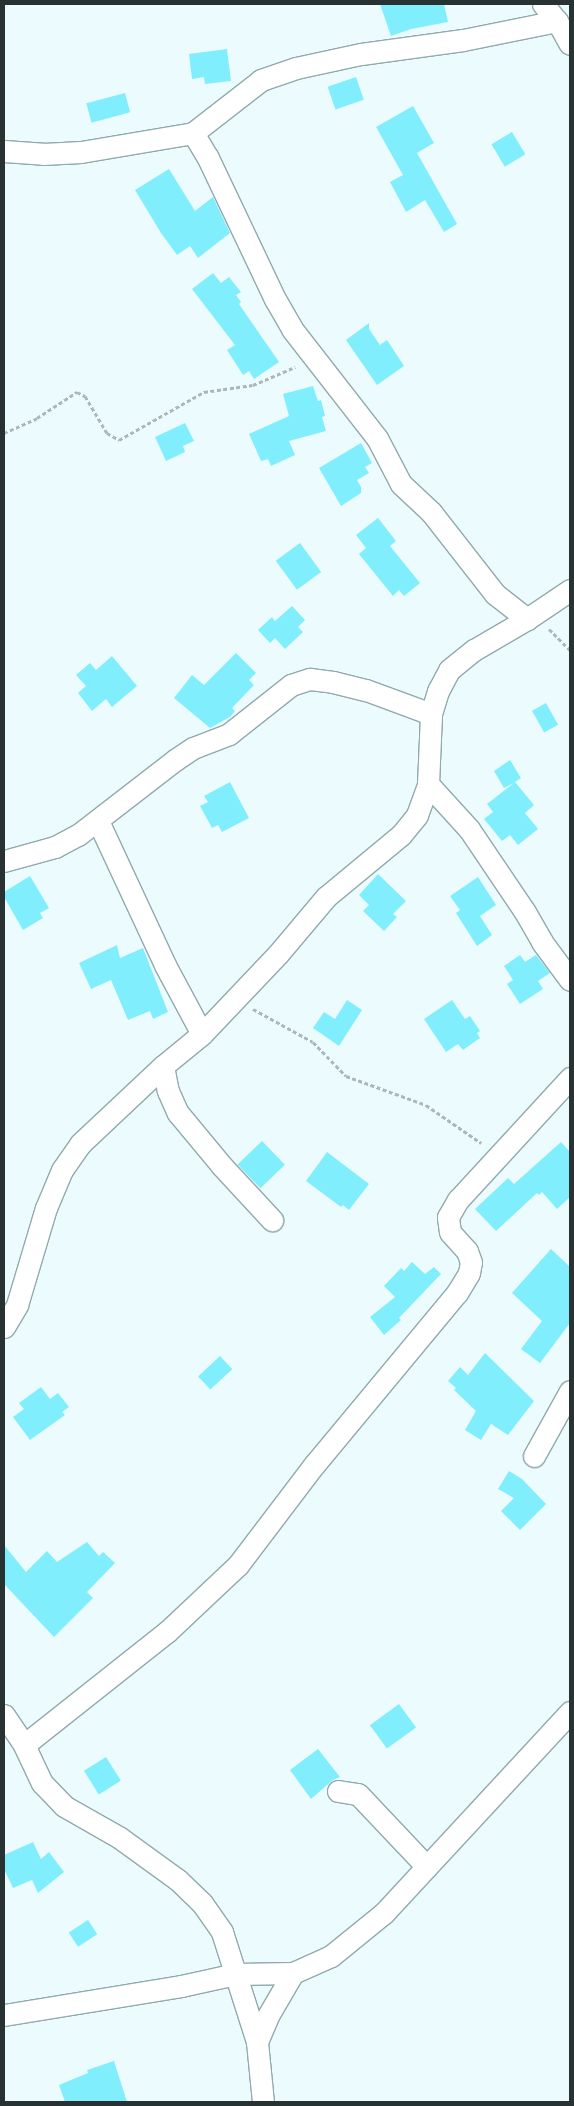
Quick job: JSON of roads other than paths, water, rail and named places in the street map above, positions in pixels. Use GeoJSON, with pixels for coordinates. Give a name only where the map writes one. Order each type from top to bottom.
{"type":"FeatureCollection","features":[{"type":"Feature","properties":{"kind":"street"},"geometry":{"type":"LineString","coordinates":[[543,4],[557,20],[570,44]]}},
{"type":"Feature","properties":{"kind":"street"},"geometry":{"type":"LineString","coordinates":[[4,151],[43,154],[81,152],[193,133],[261,80],[296,68],[361,54],[463,40],[557,20]]}},
{"type":"Feature","properties":{"kind":"street"},"geometry":{"type":"LineString","coordinates":[[193,133],[248,239],[275,299],[292,329],[314,360],[377,438],[402,484],[431,512],[495,594],[531,617]]}},
{"type":"Feature","properties":{"kind":"street"},"geometry":{"type":"LineString","coordinates":[[4,1327],[17,1306],[46,1208],[62,1170],[80,1144],[163,1066],[202,1034],[278,954],[326,897],[401,835],[417,816],[428,784],[431,714],[438,691],[449,670],[474,650],[531,617],[570,590]]}},
{"type":"Feature","properties":{"kind":"street"},"geometry":{"type":"LineString","coordinates":[[4,861],[55,847],[78,836],[175,760],[193,748],[229,734],[291,685],[310,679],[333,682],[366,690],[431,714]]}},
{"type":"Feature","properties":{"kind":"street"},"geometry":{"type":"LineString","coordinates":[[428,784],[469,829],[525,912],[542,942],[570,980]]}},
{"type":"Feature","properties":{"kind":"street"},"geometry":{"type":"LineString","coordinates":[[98,821],[165,965],[202,1034]]}},
{"type":"Feature","properties":{"kind":"street"},"geometry":{"type":"LineString","coordinates":[[163,1066],[168,1091],[178,1113],[222,1166],[272,1220]]}},
{"type":"Feature","properties":{"kind":"street"},"geometry":{"type":"LineString","coordinates":[[24,1745],[168,1631],[238,1565],[314,1465],[457,1293],[469,1273],[471,1262],[467,1251],[450,1232],[448,1217],[458,1200],[570,1078]]}},
{"type":"Feature","properties":{"kind":"street"},"geometry":{"type":"LineString","coordinates":[[534,1456],[570,1391]]}},
{"type":"Feature","properties":{"kind":"street"},"geometry":{"type":"LineString","coordinates":[[4,2015],[181,1986],[236,1974],[293,1973],[331,1956],[384,1913],[570,1712]]}},
{"type":"Feature","properties":{"kind":"street"},"geometry":{"type":"LineString","coordinates":[[4,1715],[24,1745],[42,1783],[64,1806],[120,1838],[178,1880],[202,1903],[222,1932],[257,2042],[263,2102]]}},
{"type":"Feature","properties":{"kind":"street"},"geometry":{"type":"LineString","coordinates":[[338,1791],[358,1794],[427,1867]]}},
{"type":"Feature","properties":{"kind":"street"},"geometry":{"type":"LineString","coordinates":[[257,2042],[269,2014],[293,1973]]}}]}
